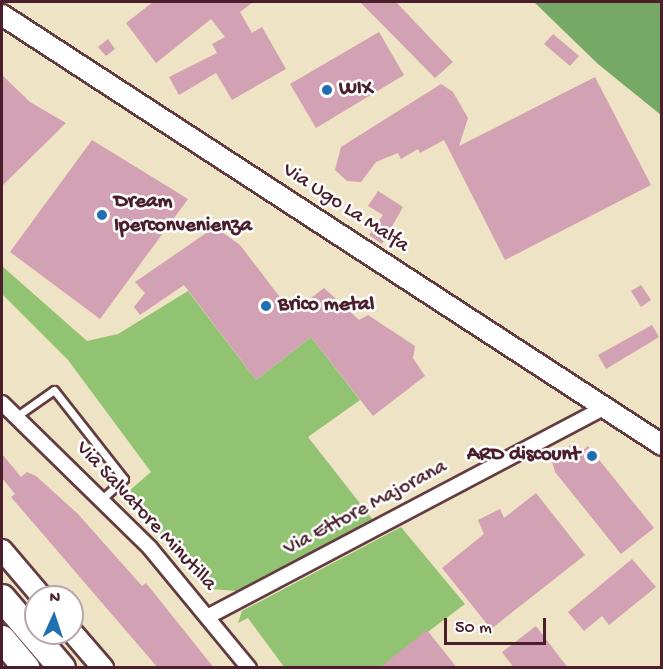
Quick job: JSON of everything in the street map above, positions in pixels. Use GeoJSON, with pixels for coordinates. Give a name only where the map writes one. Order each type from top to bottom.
{"type":"FeatureCollection","features":[{"type":"Feature","properties":{"kind":"highway"},"geometry":{"type":"LineString","coordinates":[[2,598],[62,668]]}},
{"type":"Feature","properties":{"kind":"highway"},"geometry":{"type":"LineString","coordinates":[[2,639],[26,668]]}},
{"type":"Feature","properties":{"kind":"street","name":"Via Ugo La Malfa"},"geometry":{"type":"LineString","coordinates":[[2,15],[607,406],[662,445]]}},
{"type":"Feature","properties":{"kind":"street","name":"Via Salvatore Minutilla"},"geometry":{"type":"LineString","coordinates":[[2,403],[102,499],[209,616],[249,668]]}},
{"type":"Feature","properties":{"kind":"street","name":"Via Ettore Majorana"},"geometry":{"type":"LineString","coordinates":[[209,616],[607,406]]}},
{"type":"Feature","properties":{"kind":"street"},"geometry":{"type":"LineString","coordinates":[[2,550],[32,585]]}},
{"type":"Feature","properties":{"kind":"street"},"geometry":{"type":"LineString","coordinates":[[83,645],[103,668]]}},
{"type":"Feature","properties":{"kind":"lane"},"geometry":{"type":"LineString","coordinates":[[17,417],[54,390],[124,479],[102,499]]}},
{"type":"Feature","properties":{"kind":"green space"},"geometry":{"type":"Polygon","coordinates":[[[534,2],[661,2],[661,115],[598,64],[534,2]]]}},
{"type":"Feature","properties":{"kind":"green space"},"geometry":{"type":"Polygon","coordinates":[[[2,266],[87,341],[118,334],[188,291],[256,380],[311,337],[360,400],[308,437],[373,520],[236,591],[212,589],[122,497],[151,472],[68,360],[2,294],[2,266]]]}},
{"type":"Feature","properties":{"kind":"green space"},"geometry":{"type":"Polygon","coordinates":[[[401,527],[465,604],[381,667],[284,667],[248,618],[238,623],[242,611],[401,527]]]}},
{"type":"Feature","properties":{"kind":"building"},"geometry":{"type":"Polygon","coordinates":[[[153,2],[253,2],[240,12],[252,33],[262,27],[286,69],[232,100],[216,73],[179,95],[169,77],[217,53],[212,44],[225,37],[211,19],[156,63],[126,23],[153,2]]]}},
{"type":"Feature","properties":{"kind":"building"},"geometry":{"type":"Polygon","coordinates":[[[360,2],[396,2],[453,62],[435,78],[360,2]]]}},
{"type":"Feature","properties":{"kind":"building"},"geometry":{"type":"Polygon","coordinates":[[[379,32],[404,75],[316,128],[290,84],[379,32]]]}},
{"type":"Feature","properties":{"kind":"building"},"geometry":{"type":"Polygon","coordinates":[[[553,34],[579,56],[570,66],[544,44],[553,34]]]}},
{"type":"Feature","properties":{"kind":"building"},"geometry":{"type":"Polygon","coordinates":[[[108,39],[115,49],[106,56],[98,47],[108,39]]]}},
{"type":"Feature","properties":{"kind":"building"},"geometry":{"type":"Polygon","coordinates":[[[2,75],[30,102],[66,123],[2,186],[2,75]]]}},
{"type":"Feature","properties":{"kind":"building"},"geometry":{"type":"Polygon","coordinates":[[[595,77],[651,185],[505,260],[444,140],[420,153],[418,149],[401,159],[398,153],[376,162],[361,182],[347,181],[335,170],[341,147],[441,84],[453,92],[468,118],[459,146],[595,77]]]}},
{"type":"Feature","properties":{"kind":"building"},"geometry":{"type":"Polygon","coordinates":[[[92,140],[188,199],[100,319],[10,252],[92,140]]]}},
{"type":"Feature","properties":{"kind":"building"},"geometry":{"type":"Polygon","coordinates":[[[378,191],[403,207],[382,244],[369,235],[383,215],[368,206],[378,191]]]}},
{"type":"Feature","properties":{"kind":"building"},"geometry":{"type":"Polygon","coordinates":[[[215,227],[240,245],[292,313],[324,288],[359,320],[368,315],[415,346],[413,358],[425,376],[373,416],[311,337],[256,380],[184,285],[140,315],[134,307],[145,293],[135,282],[215,227]]]}},
{"type":"Feature","properties":{"kind":"building"},"geometry":{"type":"Polygon","coordinates":[[[641,285],[651,300],[641,307],[631,291],[641,285]]]}},
{"type":"Feature","properties":{"kind":"building"},"geometry":{"type":"Polygon","coordinates":[[[652,325],[659,337],[606,369],[598,355],[652,325]]]}},
{"type":"Feature","properties":{"kind":"building"},"geometry":{"type":"Polygon","coordinates":[[[572,444],[579,454],[588,446],[654,528],[621,554],[555,472],[552,461],[572,444]]]}},
{"type":"Feature","properties":{"kind":"building"},"geometry":{"type":"Polygon","coordinates":[[[2,454],[21,477],[27,472],[36,476],[78,514],[142,586],[146,583],[214,668],[158,668],[11,497],[15,494],[2,478],[2,454]]]}},
{"type":"Feature","properties":{"kind":"building"},"geometry":{"type":"Polygon","coordinates":[[[536,493],[585,555],[491,629],[442,568],[484,534],[478,520],[500,509],[504,518],[536,493]]]}},
{"type":"Feature","properties":{"kind":"building"},"geometry":{"type":"Polygon","coordinates":[[[632,559],[656,587],[609,625],[602,616],[584,631],[568,612],[632,559]]]}},
{"type":"Feature","properties":{"kind":"building"},"geometry":{"type":"Polygon","coordinates":[[[536,626],[568,668],[514,668],[502,652],[536,626]]]}},
{"type":"Feature","properties":{"kind":"building"},"geometry":{"type":"Polygon","coordinates":[[[427,630],[457,668],[379,668],[427,630]]]}},
{"type":"Feature","properties":{"kind":"place","name":"WIX"},"geometry":{"type":"Point","coordinates":[327,90]}},
{"type":"Feature","properties":{"kind":"place","name":"Dream Iperconvenienza"},"geometry":{"type":"Point","coordinates":[102,215]}},
{"type":"Feature","properties":{"kind":"place","name":"Brico metal"},"geometry":{"type":"Point","coordinates":[266,306]}},
{"type":"Feature","properties":{"kind":"place","name":"ARD discount"},"geometry":{"type":"Point","coordinates":[592,456]}}]}
